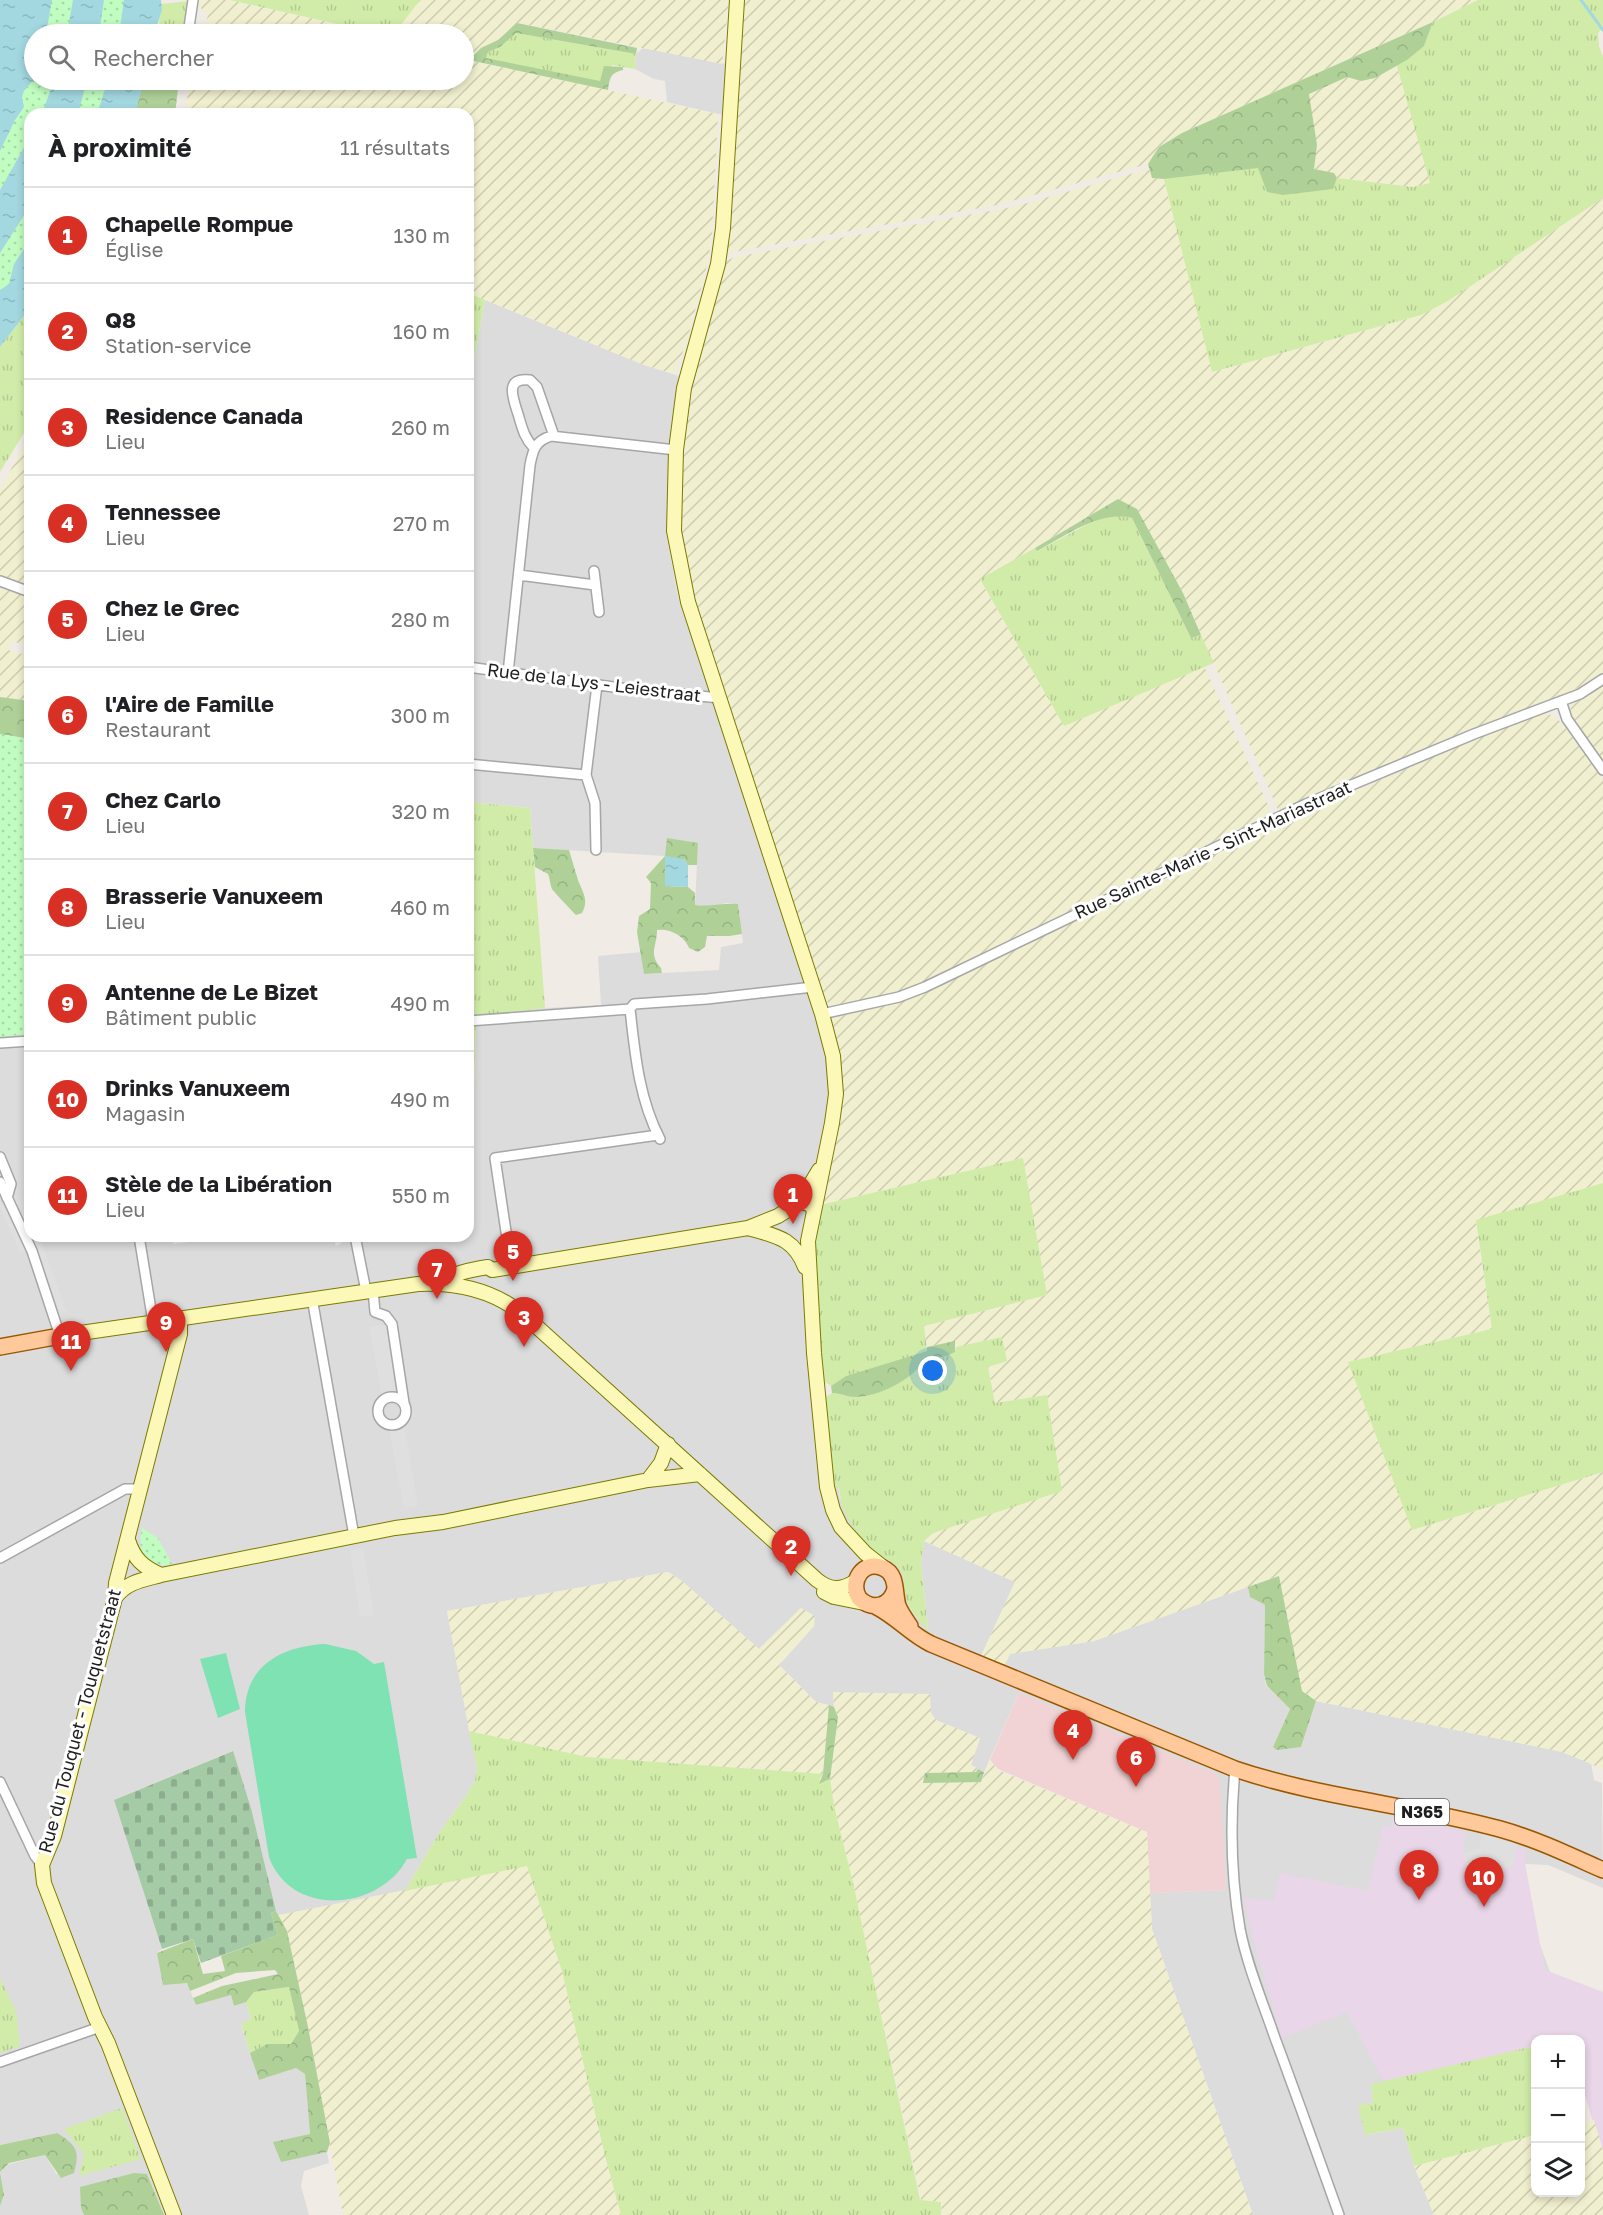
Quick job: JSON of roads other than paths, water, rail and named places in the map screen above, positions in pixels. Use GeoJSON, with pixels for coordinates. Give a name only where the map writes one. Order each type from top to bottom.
{"type":"FeatureCollection","features":[{"type":"Feature","properties":{"kind":"main road"},"geometry":{"type":"LineString","coordinates":[[0,1347],[60,1336]]}},
{"type":"Feature","properties":{"kind":"main road","name":"N365"},"geometry":{"type":"LineString","coordinates":[[857,1578],[869,1567],[884,1568]]}},
{"type":"Feature","properties":{"kind":"main road"},"geometry":{"type":"LineString","coordinates":[[884,1568],[893,1577],[899,1609],[920,1638]]}},
{"type":"Feature","properties":{"kind":"main road"},"geometry":{"type":"LineString","coordinates":[[857,1578],[857,1595],[870,1605],[887,1602],[895,1589]]}},
{"type":"Feature","properties":{"kind":"main road","name":"N365"},"geometry":{"type":"LineString","coordinates":[[870,1605],[888,1613],[920,1638],[1236,1769],[1318,1791],[1492,1827],[1524,1837],[1603,1870]]}},
{"type":"Feature","properties":{"kind":"street"},"geometry":{"type":"LineString","coordinates":[[189,24],[193,0]]}},
{"type":"Feature","properties":{"kind":"street"},"geometry":{"type":"LineString","coordinates":[[737,0],[719,255],[711,293],[684,388],[676,450],[674,531],[688,602],[831,1044],[836,1086],[832,1123],[814,1209],[801,1243],[808,1274],[828,1495],[836,1518],[847,1535],[858,1561],[857,1578]]}},
{"type":"Feature","properties":{"kind":"street"},"geometry":{"type":"LineString","coordinates":[[534,448],[525,436],[511,392],[514,383],[519,380],[530,380],[537,387],[554,436]]}},
{"type":"Feature","properties":{"kind":"street"},"geometry":{"type":"LineString","coordinates":[[508,673],[530,465],[534,448],[540,441],[554,436],[676,450]]}},
{"type":"Feature","properties":{"kind":"street"},"geometry":{"type":"LineString","coordinates":[[594,571],[599,612]]}},
{"type":"Feature","properties":{"kind":"street"},"geometry":{"type":"LineString","coordinates":[[519,575],[596,585]]}},
{"type":"Feature","properties":{"kind":"street"},"geometry":{"type":"LineString","coordinates":[[0,581],[24,590]]}},
{"type":"Feature","properties":{"kind":"street","name":"Rue de la Lys - Leiestraat"},"geometry":{"type":"LineString","coordinates":[[474,668],[720,698]]}},
{"type":"Feature","properties":{"kind":"street","name":"Rue Sainte-Marie - Sint-Mariastraat"},"geometry":{"type":"LineString","coordinates":[[822,1014],[899,997],[925,987],[1306,804],[1474,734],[1580,694],[1603,679]]}},
{"type":"Feature","properties":{"kind":"street"},"geometry":{"type":"LineString","coordinates":[[596,850],[596,803],[586,775],[597,684]]}},
{"type":"Feature","properties":{"kind":"street"},"geometry":{"type":"LineString","coordinates":[[1561,701],[1568,719],[1603,770]]}},
{"type":"Feature","properties":{"kind":"street"},"geometry":{"type":"LineString","coordinates":[[474,765],[586,775]]}},
{"type":"Feature","properties":{"kind":"street"},"geometry":{"type":"LineString","coordinates":[[512,1265],[495,1158],[659,1137],[641,1091],[630,1009],[634,1004],[707,999],[813,987]]}},
{"type":"Feature","properties":{"kind":"street"},"geometry":{"type":"LineString","coordinates":[[474,1022],[630,1009]]}},
{"type":"Feature","properties":{"kind":"street"},"geometry":{"type":"LineString","coordinates":[[0,1042],[24,1041]]}},
{"type":"Feature","properties":{"kind":"street"},"geometry":{"type":"LineString","coordinates":[[0,1157],[10,1184],[7,1198]]}},
{"type":"Feature","properties":{"kind":"street"},"geometry":{"type":"LineString","coordinates":[[436,1283],[462,1271],[489,1267],[492,1270],[748,1228],[778,1216],[800,1202],[822,1163]]}},
{"type":"Feature","properties":{"kind":"street"},"geometry":{"type":"LineString","coordinates":[[0,1182],[24,1234]]}},
{"type":"Feature","properties":{"kind":"street"},"geometry":{"type":"LineString","coordinates":[[800,1202],[809,1204],[814,1209]]}},
{"type":"Feature","properties":{"kind":"street"},"geometry":{"type":"LineString","coordinates":[[778,1216],[776,1228],[778,1237]]}},
{"type":"Feature","properties":{"kind":"street"},"geometry":{"type":"LineString","coordinates":[[748,1228],[801,1243]]}},
{"type":"Feature","properties":{"kind":"street"},"geometry":{"type":"LineString","coordinates":[[28,1242],[60,1336]]}},
{"type":"Feature","properties":{"kind":"street"},"geometry":{"type":"LineString","coordinates":[[140,1242],[153,1322]]}},
{"type":"Feature","properties":{"kind":"street"},"geometry":{"type":"LineString","coordinates":[[357,1242],[375,1312],[386,1316],[392,1324],[404,1403]]}},
{"type":"Feature","properties":{"kind":"street"},"geometry":{"type":"LineString","coordinates":[[487,1293],[487,1283],[492,1270]]}},
{"type":"Feature","properties":{"kind":"street","name":"N365"},"geometry":{"type":"LineString","coordinates":[[60,1336],[418,1284],[466,1286],[510,1304],[525,1316],[817,1580],[834,1589],[842,1588],[857,1578]]}},
{"type":"Feature","properties":{"kind":"street"},"geometry":{"type":"LineString","coordinates":[[312,1298],[354,1536]]}},
{"type":"Feature","properties":{"kind":"street","name":"Rue du Touquet - Touquetstraat"},"geometry":{"type":"LineString","coordinates":[[174,2215],[44,1883],[42,1865],[54,1836],[115,1598],[116,1583],[180,1334],[180,1318]]}},
{"type":"Feature","properties":{"kind":"street"},"geometry":{"type":"LineString","coordinates":[[648,1480],[662,1463],[668,1444]]}},
{"type":"Feature","properties":{"kind":"street"},"geometry":{"type":"LineString","coordinates":[[115,1598],[129,1585],[161,1575],[404,1526],[444,1522],[648,1480],[700,1474]]}},
{"type":"Feature","properties":{"kind":"street"},"geometry":{"type":"LineString","coordinates":[[0,1558],[124,1489],[141,1489]]}},
{"type":"Feature","properties":{"kind":"street"},"geometry":{"type":"LineString","coordinates":[[847,1535],[884,1568]]}},
{"type":"Feature","properties":{"kind":"street"},"geometry":{"type":"LineString","coordinates":[[128,1540],[138,1562],[161,1575]]}},
{"type":"Feature","properties":{"kind":"street","name":"N365"},"geometry":{"type":"LineString","coordinates":[[817,1580],[822,1591],[829,1596],[870,1605]]}},
{"type":"Feature","properties":{"kind":"street"},"geometry":{"type":"LineString","coordinates":[[1236,1769],[1231,1809],[1235,1896],[1241,1932],[1261,1997],[1339,2215]]}},
{"type":"Feature","properties":{"kind":"street"},"geometry":{"type":"LineString","coordinates":[[1,1788],[35,1856],[42,1865]]}},
{"type":"Feature","properties":{"kind":"street"},"geometry":{"type":"LineString","coordinates":[[0,2062],[100,2027]]}},
{"type":"Feature","properties":{"kind":"water"},"geometry":{"type":"Polygon","coordinates":[[[0,0],[52,0],[48,24],[24,24],[25,90],[22,97],[24,107],[0,151],[0,0]]]}},
{"type":"Feature","properties":{"kind":"water"},"geometry":{"type":"Polygon","coordinates":[[[73,0],[104,0],[100,24],[69,24],[73,0]]]}},
{"type":"Feature","properties":{"kind":"water"},"geometry":{"type":"Polygon","coordinates":[[[124,0],[161,0],[162,10],[157,24],[120,24],[124,0]]]}},
{"type":"Feature","properties":{"kind":"water"},"geometry":{"type":"Polygon","coordinates":[[[50,90],[84,90],[80,108],[44,108],[50,90]]]}},
{"type":"Feature","properties":{"kind":"water"},"geometry":{"type":"Polygon","coordinates":[[[105,90],[141,90],[137,108],[99,108],[105,90]]]}},
{"type":"Feature","properties":{"kind":"water"},"geometry":{"type":"Polygon","coordinates":[[[24,148],[24,215],[0,253],[0,190],[24,148]]]}},
{"type":"Feature","properties":{"kind":"water"},"geometry":{"type":"Polygon","coordinates":[[[24,249],[24,316],[0,347],[0,290],[9,284],[14,264],[24,249]]]}},
{"type":"Feature","properties":{"kind":"water"},"geometry":{"type":"Polygon","coordinates":[[[665,856],[684,859],[688,865],[688,887],[665,886],[665,856]]]}},
{"type":"Feature","properties":{"kind":"waterway"},"geometry":{"type":"LineString","coordinates":[[1581,0],[1603,30]]}},
{"type":"Feature","properties":{"kind":"place","name":"Chapelle Rompue"},"geometry":{"type":"Point","coordinates":[793,1224]}},
{"type":"Feature","properties":{"kind":"place","name":"Chez le Grec"},"geometry":{"type":"Point","coordinates":[513,1281]}},
{"type":"Feature","properties":{"kind":"place","name":"Chez Carlo"},"geometry":{"type":"Point","coordinates":[437,1299]}},
{"type":"Feature","properties":{"kind":"place","name":"Residence Canada"},"geometry":{"type":"Point","coordinates":[524,1347]}},
{"type":"Feature","properties":{"kind":"place","name":"Antenne de Le Bizet"},"geometry":{"type":"Point","coordinates":[166,1352]}},
{"type":"Feature","properties":{"kind":"place","name":"Stèle de la Libération"},"geometry":{"type":"Point","coordinates":[71,1371]}},
{"type":"Feature","properties":{"kind":"place","name":"Q8"},"geometry":{"type":"Point","coordinates":[791,1576]}},
{"type":"Feature","properties":{"kind":"place","name":"Tennessee"},"geometry":{"type":"Point","coordinates":[1073,1760]}},
{"type":"Feature","properties":{"kind":"place","name":"l'Aire de Famille"},"geometry":{"type":"Point","coordinates":[1136,1787]}},
{"type":"Feature","properties":{"kind":"place","name":"Brasserie Vanuxeem"},"geometry":{"type":"Point","coordinates":[1419,1900]}},
{"type":"Feature","properties":{"kind":"place","name":"Drinks Vanuxeem"},"geometry":{"type":"Point","coordinates":[1484,1907]}}]}
